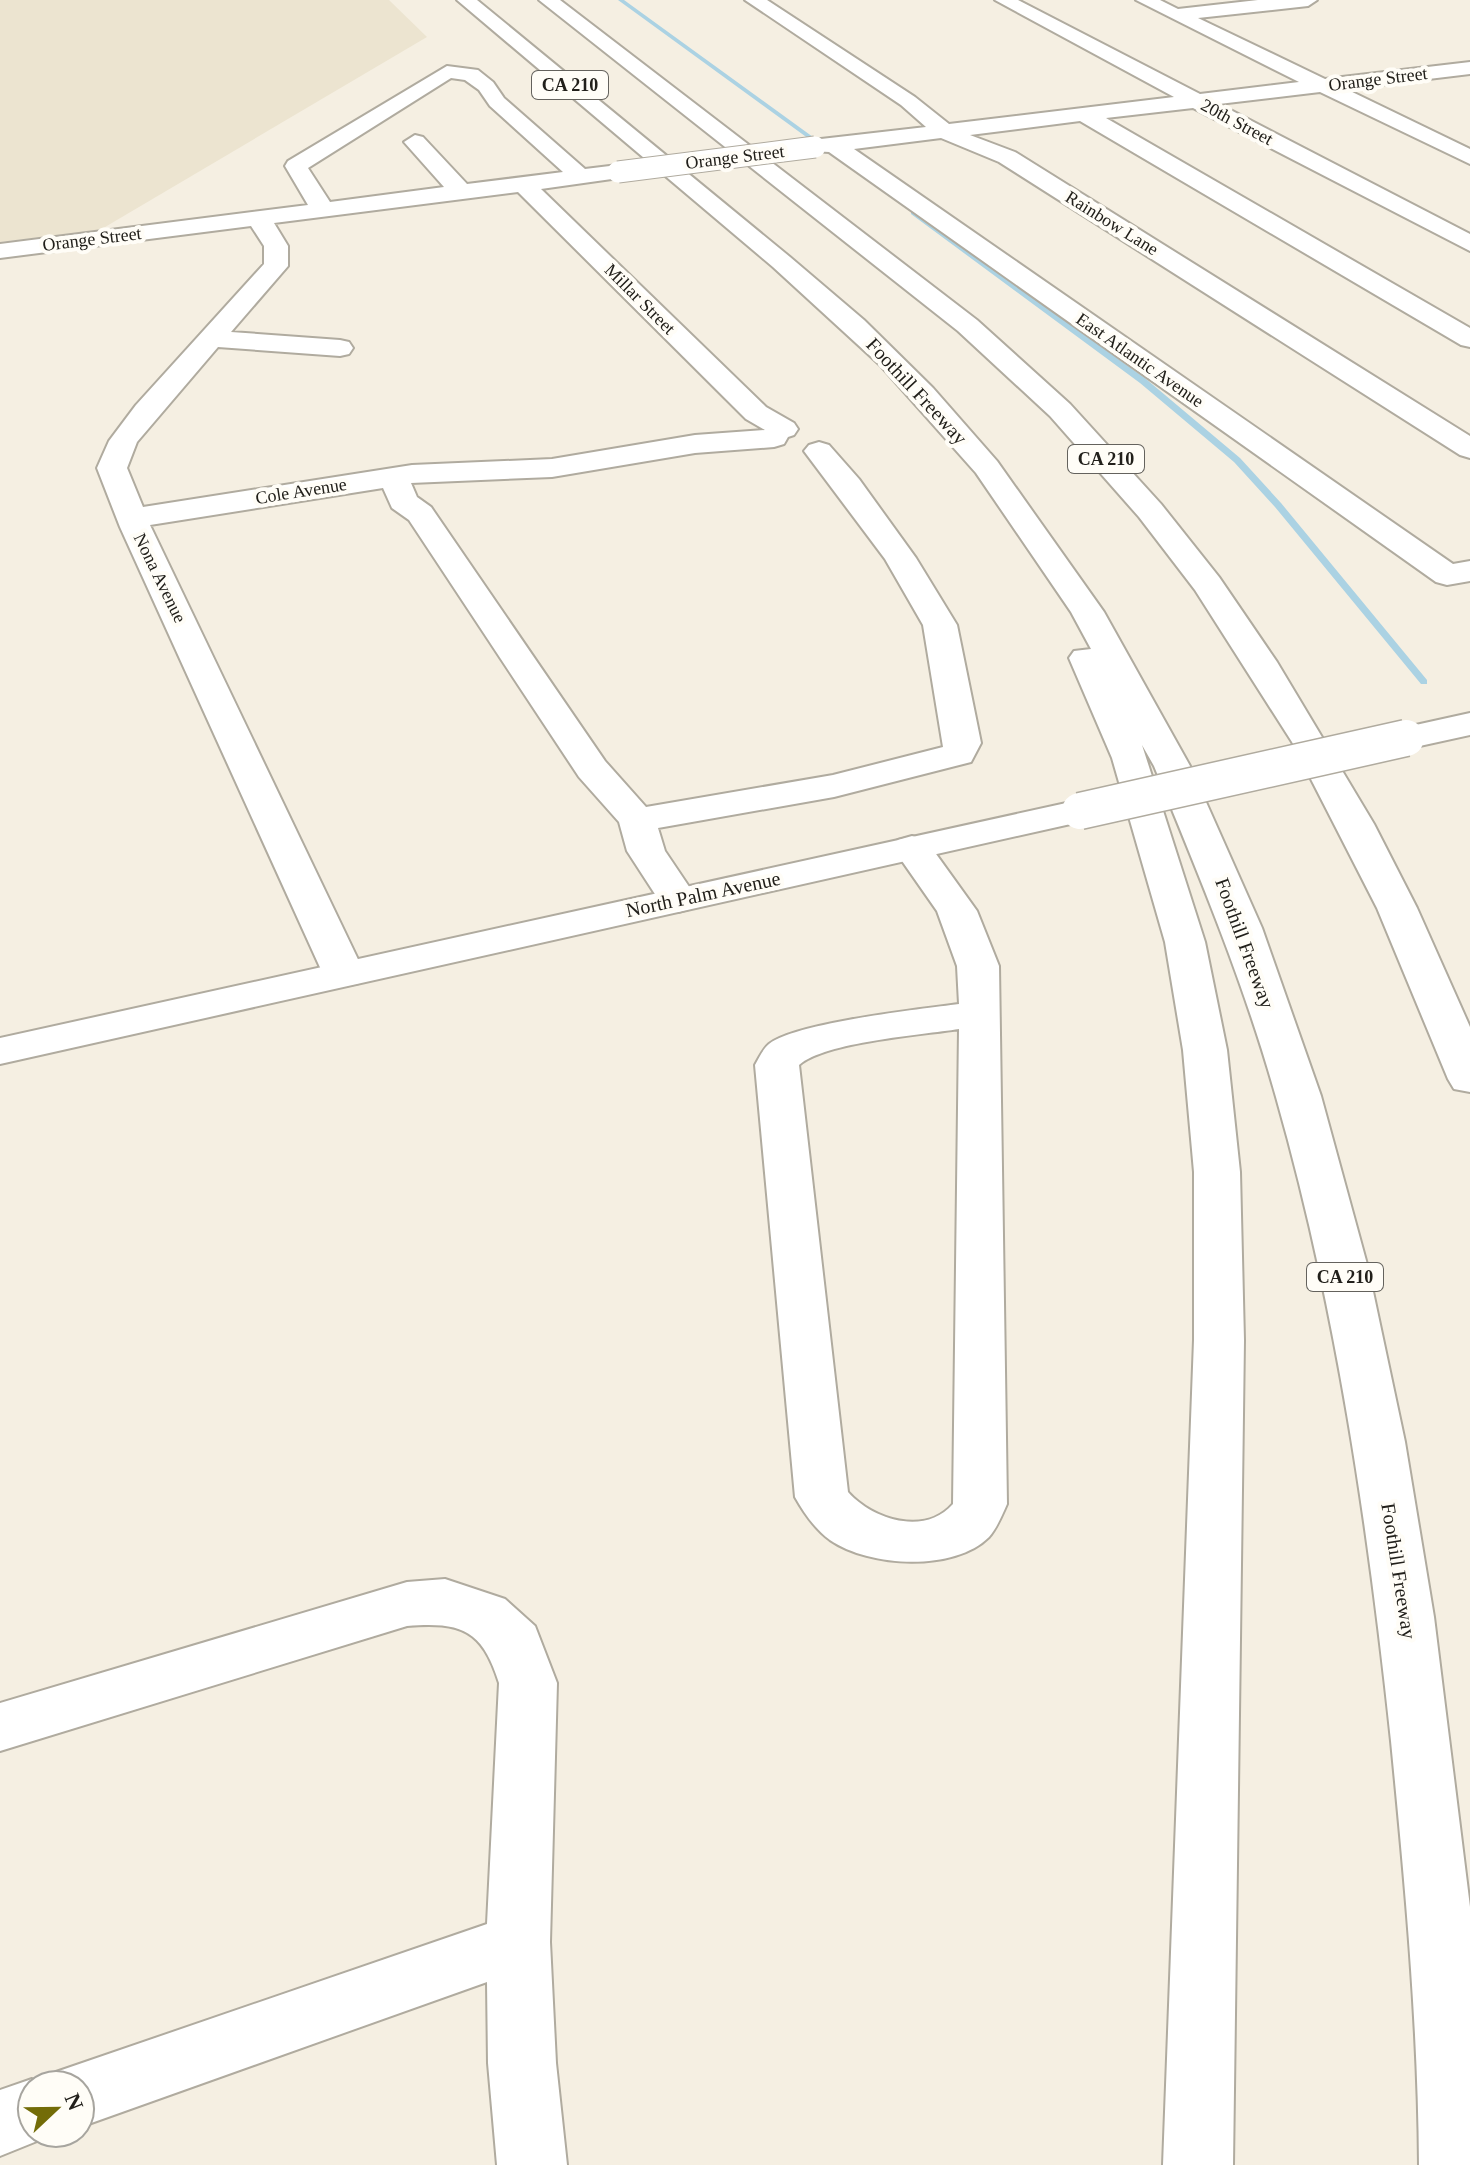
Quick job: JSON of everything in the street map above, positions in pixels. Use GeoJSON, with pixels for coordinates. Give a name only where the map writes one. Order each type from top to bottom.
{"type":"FeatureCollection","features":[{"type":"Feature","properties":{"kind":"main road","name":"Foothill Freeway"},"geometry":{"type":"LineString","coordinates":[[466,0],[836,308],[927,397],[985,464],[1073,588],[1132,687],[1219,870],[1296,1084],[1362,1345],[1410,1636],[1451,2042],[1454,2165]]}},
{"type":"Feature","properties":{"kind":"main road","name":"CA 210"},"geometry":{"type":"LineString","coordinates":[[548,0],[974,329],[1089,440],[1206,583],[1290,707],[1383,880],[1435,989],[1470,1079]]}},
{"type":"Feature","properties":{"kind":"main road","name":"Rainbow Lane"},"geometry":{"type":"LineString","coordinates":[[754,0],[908,101],[945,132],[1007,157],[1470,449]]}},
{"type":"Feature","properties":{"kind":"main road","name":"20th Street"},"geometry":{"type":"LineString","coordinates":[[1004,0],[1470,244]]}},
{"type":"Feature","properties":{"kind":"main road"},"geometry":{"type":"LineString","coordinates":[[1145,0],[1470,168]]}},
{"type":"Feature","properties":{"kind":"main road"},"geometry":{"type":"LineString","coordinates":[[1175,15],[1308,0]]}},
{"type":"Feature","properties":{"kind":"main road","name":"Orange Street"},"geometry":{"type":"LineString","coordinates":[[0,251],[1470,68]]}},
{"type":"Feature","properties":{"kind":"main road"},"geometry":{"type":"LineString","coordinates":[[323,210],[296,166],[447,72],[471,74],[486,86],[497,102],[580,177]]}},
{"type":"Feature","properties":{"kind":"main road"},"geometry":{"type":"LineString","coordinates":[[1420,74],[1458,90]]}},
{"type":"Feature","properties":{"kind":"main road"},"geometry":{"type":"LineString","coordinates":[[1316,87],[1470,157]]}},
{"type":"Feature","properties":{"kind":"main road"},"geometry":{"type":"LineString","coordinates":[[1085,115],[1470,339]]}},
{"type":"Feature","properties":{"kind":"main road"},"geometry":{"type":"LineString","coordinates":[[415,142],[462,193]]}},
{"type":"Feature","properties":{"kind":"main road","name":"East Atlantic Avenue"},"geometry":{"type":"LineString","coordinates":[[825,146],[1458,573]]}},
{"type":"Feature","properties":{"kind":"main road","name":"Millar Street"},"geometry":{"type":"LineString","coordinates":[[524,185],[779,433]]}},
{"type":"Feature","properties":{"kind":"main road","name":"Nona Avenue"},"geometry":{"type":"LineString","coordinates":[[258,219],[276,241],[279,254],[276,266],[146,411],[123,441],[112,468],[118,490],[344,974]]}},
{"type":"Feature","properties":{"kind":"main road"},"geometry":{"type":"LineString","coordinates":[[213,339],[340,348]]}},
{"type":"Feature","properties":{"kind":"main road"},"geometry":{"type":"LineString","coordinates":[[637,820],[834,786],[958,754],[963,743],[940,625],[900,558],[848,485],[819,451],[788,449],[779,433]]}},
{"type":"Feature","properties":{"kind":"main road","name":"Cole Avenue"},"geometry":{"type":"LineString","coordinates":[[133,518],[394,477],[552,468],[779,433]]}},
{"type":"Feature","properties":{"kind":"main road"},"geometry":{"type":"LineString","coordinates":[[985,464],[1074,630],[1130,758],[1185,942],[1205,1050],[1217,1172],[1219,1340],[1198,2165]]}},
{"type":"Feature","properties":{"kind":"main road"},"geometry":{"type":"LineString","coordinates":[[420,514],[432,504],[425,473]]}},
{"type":"Feature","properties":{"kind":"main road"},"geometry":{"type":"LineString","coordinates":[[394,477],[403,502],[420,514],[592,769],[637,820],[646,851],[678,900]]}},
{"type":"Feature","properties":{"kind":"main road","name":"North Palm Avenue"},"geometry":{"type":"LineString","coordinates":[[0,1051],[1470,724]]}},
{"type":"Feature","properties":{"kind":"main road"},"geometry":{"type":"LineString","coordinates":[[912,848],[957,911],[978,966],[980,1013],[980,1504],[970,1522],[937,1537],[906,1543],[875,1539],[835,1515],[822,1497],[777,1065],[784,1054],[796,1047],[842,1035],[980,1013]]}},
{"type":"Feature","properties":{"kind":"main road"},"geometry":{"type":"LineString","coordinates":[[0,1727],[407,1604],[445,1601],[485,1615],[515,1642],[528,1683],[518,1942],[522,2063],[532,2165]]}},
{"type":"Feature","properties":{"kind":"main road"},"geometry":{"type":"LineString","coordinates":[[96,2089],[518,1942]]}},
{"type":"Feature","properties":{"kind":"shaded area"},"geometry":{"type":"Polygon","coordinates":[[[0,0],[389,0],[427,37],[100,230],[0,242],[0,0]]]}},
{"type":"Feature","properties":{"kind":"waterway"},"geometry":{"type":"LineString","coordinates":[[621,0],[811,138]]}},
{"type":"Feature","properties":{"kind":"waterway"},"geometry":{"type":"LineString","coordinates":[[913,213],[1143,381],[1237,460],[1424,682]]}}]}
